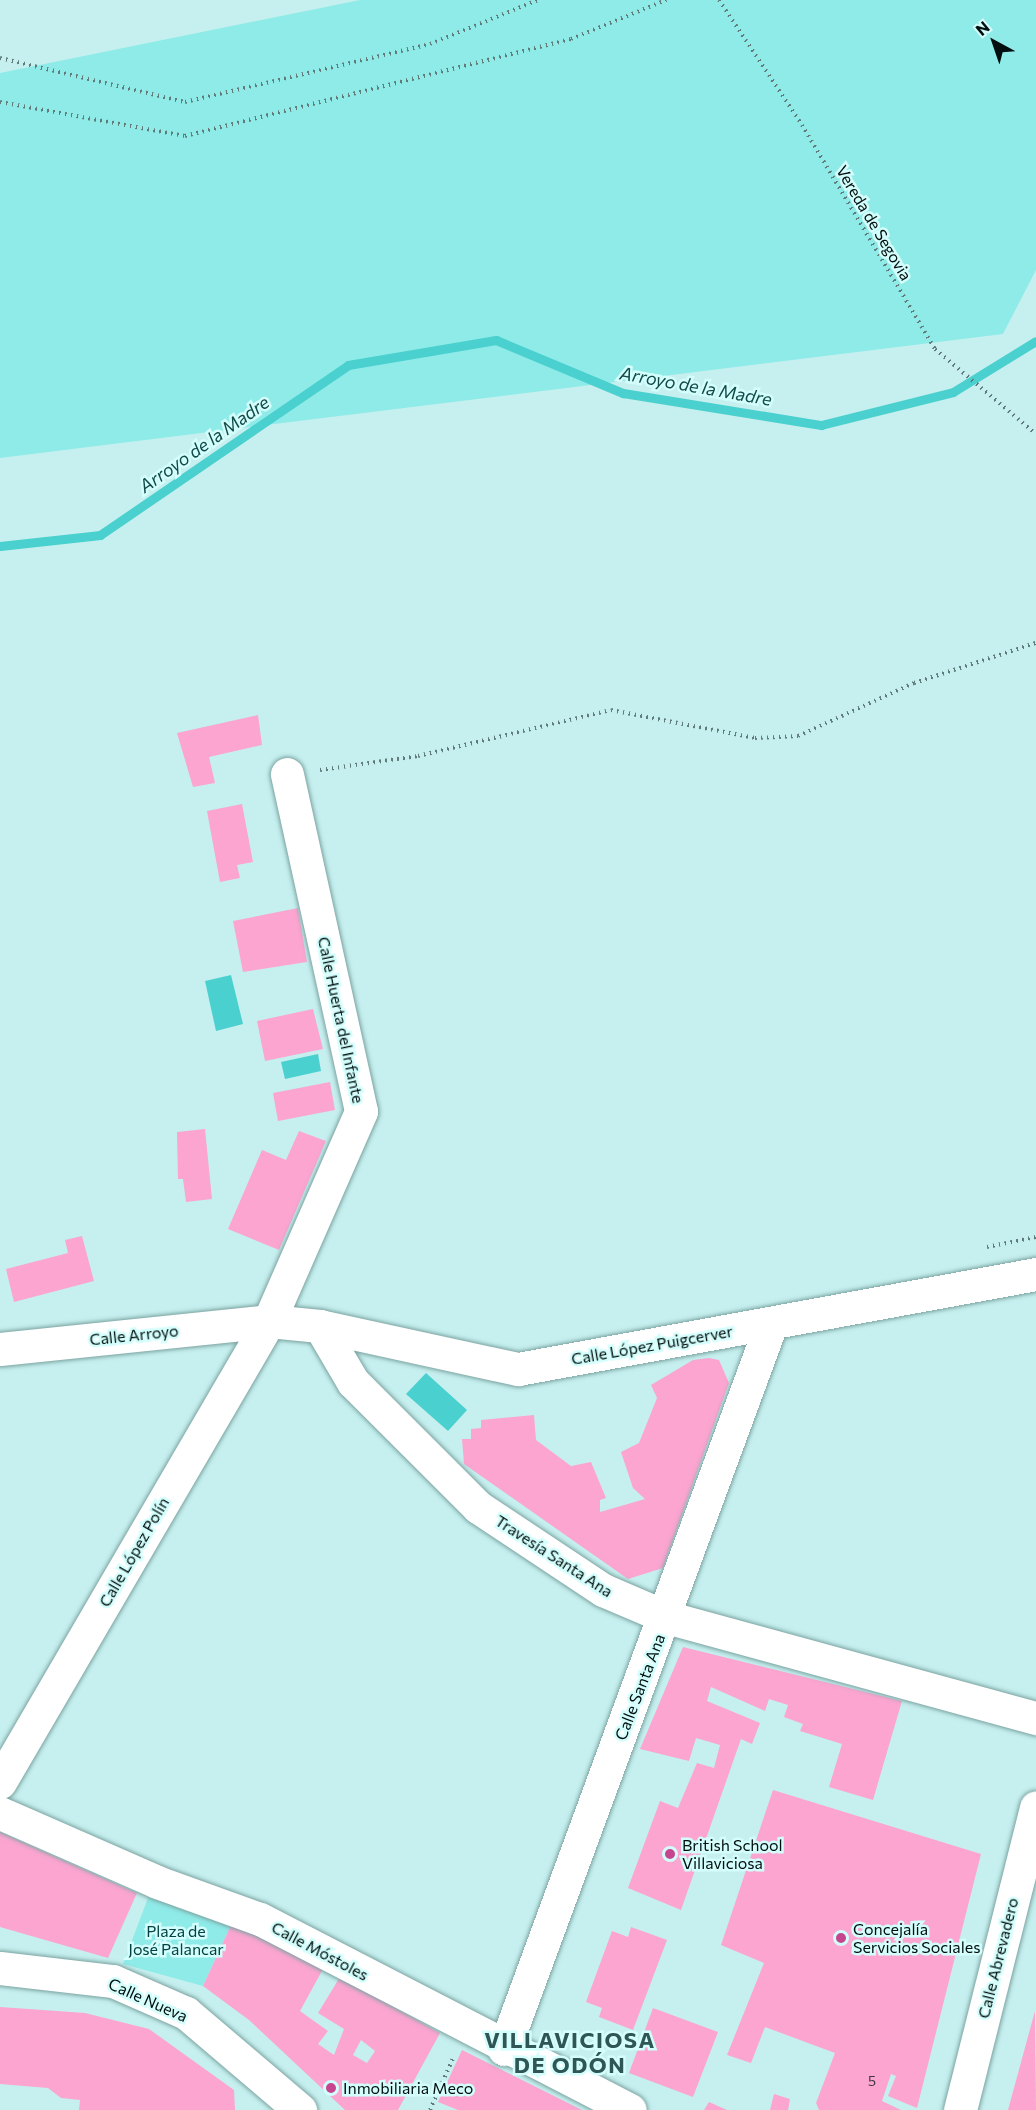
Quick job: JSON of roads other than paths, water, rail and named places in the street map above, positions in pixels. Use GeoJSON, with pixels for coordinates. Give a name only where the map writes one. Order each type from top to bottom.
{"type":"FeatureCollection","features":[{"type":"Feature","properties":{"kind":"street","name":"Calle Huerta del Infante"},"geometry":{"type":"LineString","coordinates":[[269,1321],[361,1111],[287,774]]}},
{"type":"Feature","properties":{"kind":"street","name":"Calle López Puigcerver"},"geometry":{"type":"LineString","coordinates":[[269,1321],[320,1326],[518,1369],[1036,1274]]}},
{"type":"Feature","properties":{"kind":"street","name":"Calle Arroyo"},"geometry":{"type":"LineString","coordinates":[[0,1349],[269,1321]]}},
{"type":"Feature","properties":{"kind":"street","name":"Calle López Polín"},"geometry":{"type":"LineString","coordinates":[[0,1782],[269,1321]]}},
{"type":"Feature","properties":{"kind":"street","name":"Calle Santa Ana"},"geometry":{"type":"LineString","coordinates":[[504,2049],[666,1617],[771,1324]]}},
{"type":"Feature","properties":{"kind":"street","name":"Travesía Santa Ana"},"geometry":{"type":"LineString","coordinates":[[320,1326],[353,1382],[478,1507],[603,1590],[666,1617],[1036,1719]]}},
{"type":"Feature","properties":{"kind":"street","name":"Calle Abrevadero"},"geometry":{"type":"LineString","coordinates":[[960,2110],[1036,1807]]}},
{"type":"Feature","properties":{"kind":"street","name":"Calle Móstoles"},"geometry":{"type":"LineString","coordinates":[[0,1813],[157,1882],[260,1919],[504,2049],[630,2110]]}},
{"type":"Feature","properties":{"kind":"street","name":"Calle Nueva"},"geometry":{"type":"LineString","coordinates":[[0,1968],[114,1981],[186,2013],[300,2110]]}},
{"type":"Feature","properties":{"kind":"waterway","name":"Arroyo de la Madre"},"geometry":{"type":"LineString","coordinates":[[0,546],[100,535],[348,365],[496,340],[623,393],[821,425],[953,392],[1036,341]]}},
{"type":"Feature","properties":{"kind":"place","name":"British School Villaviciosa"},"geometry":{"type":"Point","coordinates":[670,1854]}},
{"type":"Feature","properties":{"kind":"place","name":"Concejalía Servicios Sociales"},"geometry":{"type":"Point","coordinates":[841,1938]}},
{"type":"Feature","properties":{"kind":"place","name":"Inmobiliaria Meco"},"geometry":{"type":"Point","coordinates":[331,2088]}},
{"type":"Feature","properties":{"kind":"district","name":"VILLAVICIOSA DE ODÓN"},"geometry":{"type":"Point","coordinates":[570,2052]}},
{"type":"Feature","properties":{"kind":"park label","name":"Plaza de José Palancar"},"geometry":{"type":"Point","coordinates":[176,1940]}}]}
